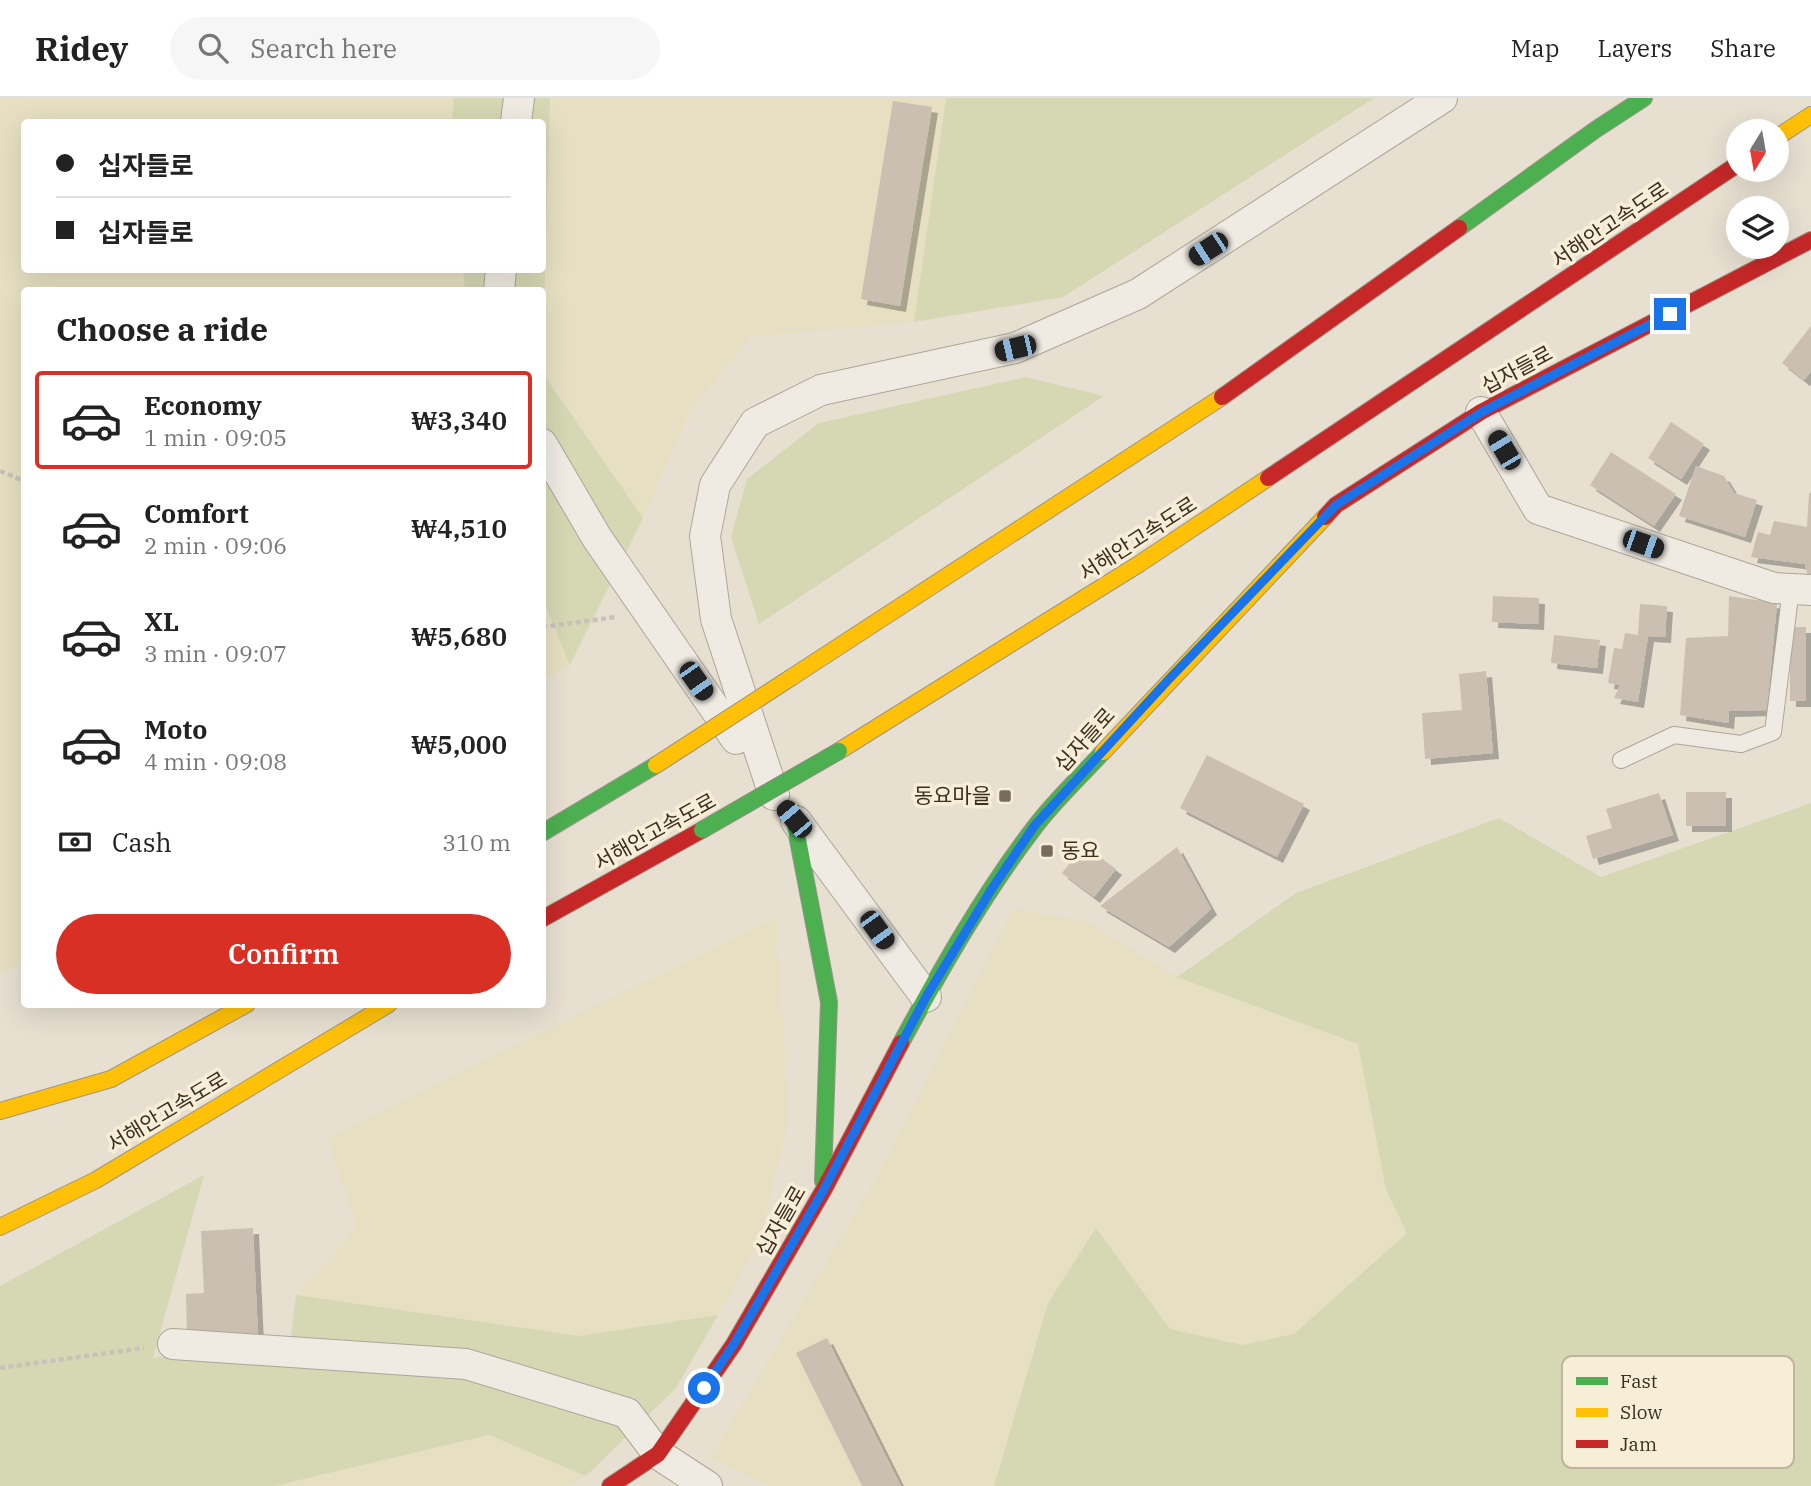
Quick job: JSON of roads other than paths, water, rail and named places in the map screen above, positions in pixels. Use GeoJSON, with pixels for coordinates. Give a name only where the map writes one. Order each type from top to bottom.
{"type":"FeatureCollection","features":[{"type":"Feature","properties":{"kind":"main road"},"geometry":{"type":"LineString","coordinates":[[546,831],[656,765],[1251,379],[1595,130],[1644,98]]}},
{"type":"Feature","properties":{"kind":"main road"},"geometry":{"type":"LineString","coordinates":[[1789,129],[1811,115]]}},
{"type":"Feature","properties":{"kind":"main road","name":"서해안고속도로"},"geometry":{"type":"LineString","coordinates":[[546,917],[839,751],[1139,564],[1726,172]]}},
{"type":"Feature","properties":{"kind":"main road","name":"십자들로"},"geometry":{"type":"LineString","coordinates":[[610,1486],[658,1454],[734,1344],[823,1191],[926,997],[991,890],[1035,825],[1179,668],[1336,505],[1482,412],[1811,240]]}},
{"type":"Feature","properties":{"kind":"main road"},"geometry":{"type":"LineString","coordinates":[[794,819],[829,1002],[823,1191]]}},
{"type":"Feature","properties":{"kind":"main road"},"geometry":{"type":"LineString","coordinates":[[0,1111],[111,1079],[240,1008]]}},
{"type":"Feature","properties":{"kind":"main road","name":"서해안고속도로"},"geometry":{"type":"LineString","coordinates":[[0,1227],[96,1180],[382,1008]]}},
{"type":"Feature","properties":{"kind":"main road"},"geometry":{"type":"LineString","coordinates":[[0,1243],[96,1180]]}},
{"type":"Feature","properties":{"kind":"street"},"geometry":{"type":"LineString","coordinates":[[516,119],[519,98]]}},
{"type":"Feature","properties":{"kind":"street"},"geometry":{"type":"LineString","coordinates":[[774,795],[716,619],[705,536],[715,485],[755,423],[821,390],[1015,348],[1138,294],[1442,98]]}},
{"type":"Feature","properties":{"kind":"street"},"geometry":{"type":"LineString","coordinates":[[1482,412],[1538,509],[1773,588],[1801,589]]}},
{"type":"Feature","properties":{"kind":"street"},"geometry":{"type":"LineString","coordinates":[[546,451],[597,538],[774,795],[926,997]]}},
{"type":"Feature","properties":{"kind":"street"},"geometry":{"type":"LineString","coordinates":[[173,1344],[466,1364],[627,1413],[658,1454],[707,1486]]}},
{"type":"Feature","properties":{"kind":"lane"},"geometry":{"type":"LineString","coordinates":[[1621,760],[1674,735],[1741,744],[1773,733],[1801,589]]}},
{"type":"Feature","properties":{"kind":"place","name":"동요마을"},"geometry":{"type":"Point","coordinates":[1005,796]}},
{"type":"Feature","properties":{"kind":"place","name":"동요"},"geometry":{"type":"Point","coordinates":[1047,851]}}]}
